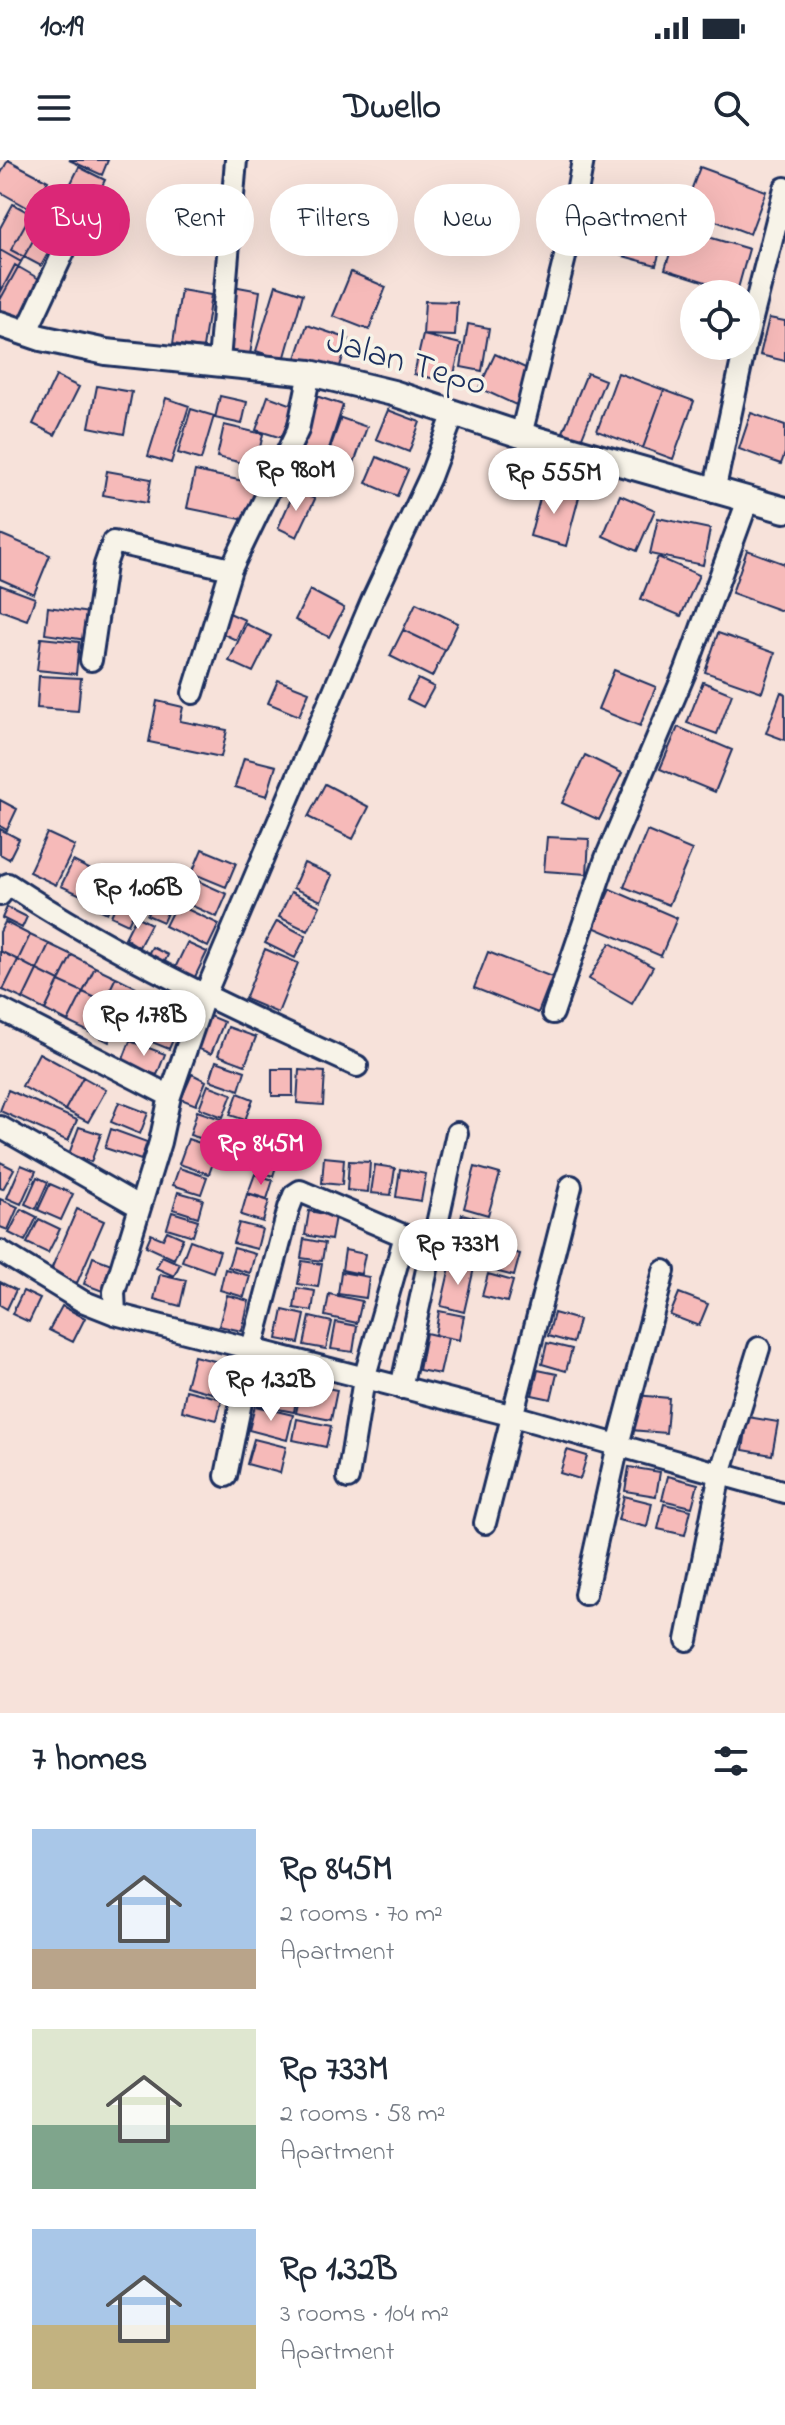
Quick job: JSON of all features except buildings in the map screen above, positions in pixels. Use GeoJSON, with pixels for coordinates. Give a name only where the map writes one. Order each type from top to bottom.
{"type":"FeatureCollection","features":[{"type":"Feature","properties":{"kind":"street"},"geometry":{"type":"LineString","coordinates":[[219,361],[236,160]]}},
{"type":"Feature","properties":{"kind":"street"},"geometry":{"type":"LineString","coordinates":[[521,435],[565,257],[583,160]]}},
{"type":"Feature","properties":{"kind":"street"},"geometry":{"type":"LineString","coordinates":[[760,288],[785,188]]}},
{"type":"Feature","properties":{"kind":"street"},"geometry":{"type":"LineString","coordinates":[[26,333],[62,256]]}},
{"type":"Feature","properties":{"kind":"street","name":"Jalan Tepo"},"geometry":{"type":"LineString","coordinates":[[0,324],[106,352],[219,361],[310,373],[393,393],[521,435],[785,510]]}},
{"type":"Feature","properties":{"kind":"street"},"geometry":{"type":"LineString","coordinates":[[714,492],[743,360]]}},
{"type":"Feature","properties":{"kind":"street"},"geometry":{"type":"LineString","coordinates":[[193,693],[231,569],[298,430],[310,373]]}},
{"type":"Feature","properties":{"kind":"street"},"geometry":{"type":"LineString","coordinates":[[115,1314],[114,1292],[170,1096],[204,997],[372,601],[430,477],[454,413]]}},
{"type":"Feature","properties":{"kind":"street"},"geometry":{"type":"LineString","coordinates":[[553,1013],[606,858],[686,670],[748,500]]}},
{"type":"Feature","properties":{"kind":"street"},"geometry":{"type":"LineString","coordinates":[[91,660],[105,565],[113,542],[231,569]]}},
{"type":"Feature","properties":{"kind":"street"},"geometry":{"type":"LineString","coordinates":[[0,895],[8,884],[43,907],[204,997],[357,1066]]}},
{"type":"Feature","properties":{"kind":"street"},"geometry":{"type":"LineString","coordinates":[[0,1009],[170,1096]]}},
{"type":"Feature","properties":{"kind":"street"},"geometry":{"type":"LineString","coordinates":[[0,1127],[140,1207]]}},
{"type":"Feature","properties":{"kind":"street"},"geometry":{"type":"LineString","coordinates":[[401,1388],[457,1133]]}},
{"type":"Feature","properties":{"kind":"street"},"geometry":{"type":"LineString","coordinates":[[485,1523],[510,1415],[571,1186]]}},
{"type":"Feature","properties":{"kind":"street"},"geometry":{"type":"LineString","coordinates":[[226,1476],[252,1348],[289,1208],[294,1195],[300,1191],[405,1236],[364,1379],[348,1478]]}},
{"type":"Feature","properties":{"kind":"street"},"geometry":{"type":"LineString","coordinates":[[0,1251],[82,1301],[115,1314],[510,1415],[785,1492]]}},
{"type":"Feature","properties":{"kind":"street"},"geometry":{"type":"LineString","coordinates":[[585,1594],[618,1445],[664,1271]]}},
{"type":"Feature","properties":{"kind":"street"},"geometry":{"type":"LineString","coordinates":[[687,1640],[720,1474],[759,1348]]}}]}
